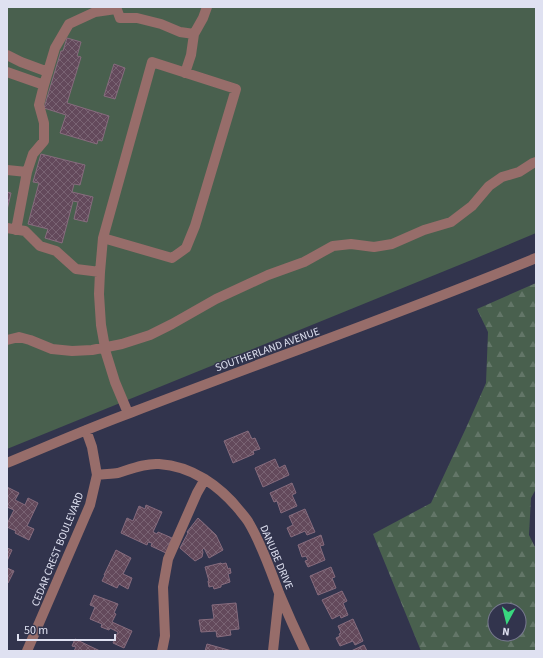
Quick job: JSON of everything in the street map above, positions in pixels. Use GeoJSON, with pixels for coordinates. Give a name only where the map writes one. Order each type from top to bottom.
{"type":"FeatureCollection","features":[{"type":"Feature","properties":{"kind":"street"},"geometry":{"type":"LineString","coordinates":[[185,72],[191,55],[194,34],[207,7]]}},
{"type":"Feature","properties":{"kind":"street"},"geometry":{"type":"LineString","coordinates":[[100,272],[76,269],[56,251],[40,246],[25,232],[12,229],[33,154],[44,141],[44,123],[39,105],[55,48],[69,24],[95,12],[116,8],[120,18],[137,18],[160,24],[180,32],[194,34]]}},
{"type":"Feature","properties":{"kind":"street"},"geometry":{"type":"LineString","coordinates":[[7,55],[20,62],[48,72]]}},
{"type":"Feature","properties":{"kind":"street"},"geometry":{"type":"LineString","coordinates":[[103,238],[172,258],[186,248],[195,226],[236,89],[152,62],[103,238],[100,272],[100,317],[104,347],[115,382],[128,413]]}},
{"type":"Feature","properties":{"kind":"street"},"geometry":{"type":"LineString","coordinates":[[7,72],[44,85]]}},
{"type":"Feature","properties":{"kind":"street"},"geometry":{"type":"LineString","coordinates":[[7,340],[19,338],[30,340],[52,349],[72,351],[92,350],[122,344],[150,336],[216,299],[268,275],[304,262],[333,246],[351,244],[374,247],[392,244],[424,230],[451,222],[472,206],[488,186],[502,177],[519,172],[536,162]]}},
{"type":"Feature","properties":{"kind":"street"},"geometry":{"type":"LineString","coordinates":[[7,170],[27,172]]}},
{"type":"Feature","properties":{"kind":"street","name":"SOUTHERLAND AVENUE"},"geometry":{"type":"LineString","coordinates":[[7,463],[128,413],[340,334],[536,258]]}},
{"type":"Feature","properties":{"kind":"street","name":"CEDAR CREST BOULEVARD"},"geometry":{"type":"LineString","coordinates":[[27,651],[90,505],[96,475],[92,447],[86,430]]}},
{"type":"Feature","properties":{"kind":"street","name":"DANUBE DRIVE"},"geometry":{"type":"LineString","coordinates":[[96,475],[116,473],[140,466],[158,464],[174,466],[192,472],[221,490],[248,522],[264,554],[305,651]]}},
{"type":"Feature","properties":{"kind":"street"},"geometry":{"type":"LineString","coordinates":[[162,651],[165,636],[163,587],[168,559],[205,479]]}},
{"type":"Feature","properties":{"kind":"street"},"geometry":{"type":"LineString","coordinates":[[273,651],[280,593]]}},
{"type":"Feature","properties":{"kind":"green space"},"geometry":{"type":"Polygon","coordinates":[[[7,7],[536,7],[536,233],[7,449],[7,7]]]}},
{"type":"Feature","properties":{"kind":"green space"},"geometry":{"type":"Polygon","coordinates":[[[536,283],[536,489],[531,498],[529,535],[536,549],[536,651],[421,651],[373,534],[431,503],[486,383],[488,332],[477,309],[536,283]]]}},
{"type":"Feature","properties":{"kind":"building"},"geometry":{"type":"Polygon","coordinates":[[[67,38],[81,42],[77,56],[81,57],[67,103],[109,116],[102,141],[98,140],[97,144],[60,133],[66,115],[44,108],[61,51],[63,51],[67,38]]]}},
{"type":"Feature","properties":{"kind":"building"},"geometry":{"type":"Polygon","coordinates":[[[114,64],[125,68],[115,99],[104,96],[114,64]]]}},
{"type":"Feature","properties":{"kind":"building"},"geometry":{"type":"Polygon","coordinates":[[[41,154],[85,165],[80,185],[74,184],[72,192],[93,197],[87,222],[74,219],[78,202],[73,201],[62,243],[45,238],[48,229],[28,224],[39,183],[33,182],[41,154]]]}},
{"type":"Feature","properties":{"kind":"building"},"geometry":{"type":"Polygon","coordinates":[[[7,192],[11,193],[7,210],[7,192]]]}},
{"type":"Feature","properties":{"kind":"building"},"geometry":{"type":"Polygon","coordinates":[[[248,431],[252,439],[255,438],[260,449],[253,451],[254,454],[233,463],[224,441],[248,431]]]}},
{"type":"Feature","properties":{"kind":"building"},"geometry":{"type":"Polygon","coordinates":[[[275,459],[279,468],[285,465],[289,475],[263,487],[255,468],[275,459]]]}},
{"type":"Feature","properties":{"kind":"building"},"geometry":{"type":"Polygon","coordinates":[[[292,483],[296,493],[292,495],[297,506],[281,513],[277,501],[274,502],[270,493],[292,483]]]}},
{"type":"Feature","properties":{"kind":"building"},"geometry":{"type":"Polygon","coordinates":[[[7,487],[19,493],[15,500],[25,505],[28,498],[38,503],[27,526],[34,529],[29,540],[7,527],[14,510],[7,507],[7,487]]]}},
{"type":"Feature","properties":{"kind":"building"},"geometry":{"type":"Polygon","coordinates":[[[146,505],[162,512],[153,532],[157,534],[158,532],[172,538],[166,553],[151,546],[152,543],[148,542],[147,545],[121,533],[127,518],[133,521],[139,506],[145,509],[146,505]]]}},
{"type":"Feature","properties":{"kind":"building"},"geometry":{"type":"Polygon","coordinates":[[[305,509],[315,532],[307,535],[305,531],[291,537],[287,528],[293,525],[289,516],[305,509]]]}},
{"type":"Feature","properties":{"kind":"building"},"geometry":{"type":"Polygon","coordinates":[[[198,518],[216,535],[223,550],[209,558],[204,548],[202,550],[202,557],[195,561],[180,548],[188,533],[187,532],[198,518]]]}},
{"type":"Feature","properties":{"kind":"building"},"geometry":{"type":"Polygon","coordinates":[[[321,535],[324,545],[320,546],[325,560],[308,567],[305,561],[308,560],[306,556],[302,557],[298,545],[321,535]]]}},
{"type":"Feature","properties":{"kind":"building"},"geometry":{"type":"Polygon","coordinates":[[[7,548],[12,550],[7,561],[7,548]]]}},
{"type":"Feature","properties":{"kind":"building"},"geometry":{"type":"Polygon","coordinates":[[[116,550],[131,558],[123,574],[132,578],[128,589],[119,584],[117,588],[102,581],[116,550]]]}},
{"type":"Feature","properties":{"kind":"building"},"geometry":{"type":"Polygon","coordinates":[[[226,563],[228,569],[230,568],[231,573],[228,574],[230,582],[214,589],[213,586],[209,587],[205,567],[226,563]]]}},
{"type":"Feature","properties":{"kind":"building"},"geometry":{"type":"Polygon","coordinates":[[[331,567],[335,577],[332,578],[336,588],[318,595],[310,576],[331,567]]]}},
{"type":"Feature","properties":{"kind":"building"},"geometry":{"type":"Polygon","coordinates":[[[7,568],[14,571],[8,583],[7,582],[7,568]]]}},
{"type":"Feature","properties":{"kind":"building"},"geometry":{"type":"Polygon","coordinates":[[[342,591],[347,601],[343,603],[348,615],[341,618],[340,615],[332,619],[322,600],[342,591]]]}},
{"type":"Feature","properties":{"kind":"building"},"geometry":{"type":"Polygon","coordinates":[[[94,595],[118,604],[114,613],[116,614],[112,622],[132,631],[124,648],[113,643],[118,632],[110,628],[109,630],[101,627],[102,624],[90,619],[95,607],[90,605],[94,595]]]}},
{"type":"Feature","properties":{"kind":"building"},"geometry":{"type":"Polygon","coordinates":[[[236,603],[239,629],[230,630],[231,635],[217,637],[216,631],[201,632],[199,620],[214,619],[212,605],[236,603]]]}},
{"type":"Feature","properties":{"kind":"building"},"geometry":{"type":"Polygon","coordinates":[[[353,619],[363,641],[355,645],[353,641],[340,646],[336,638],[340,636],[339,634],[341,633],[338,626],[353,619]]]}},
{"type":"Feature","properties":{"kind":"building"},"geometry":{"type":"Polygon","coordinates":[[[75,639],[100,651],[74,651],[76,647],[72,646],[75,639]]]}},
{"type":"Feature","properties":{"kind":"building"},"geometry":{"type":"Polygon","coordinates":[[[207,644],[232,651],[205,651],[207,644]]]}},
{"type":"Feature","properties":{"kind":"building"},"geometry":{"type":"Polygon","coordinates":[[[364,645],[367,651],[351,651],[364,645]]]}}]}
